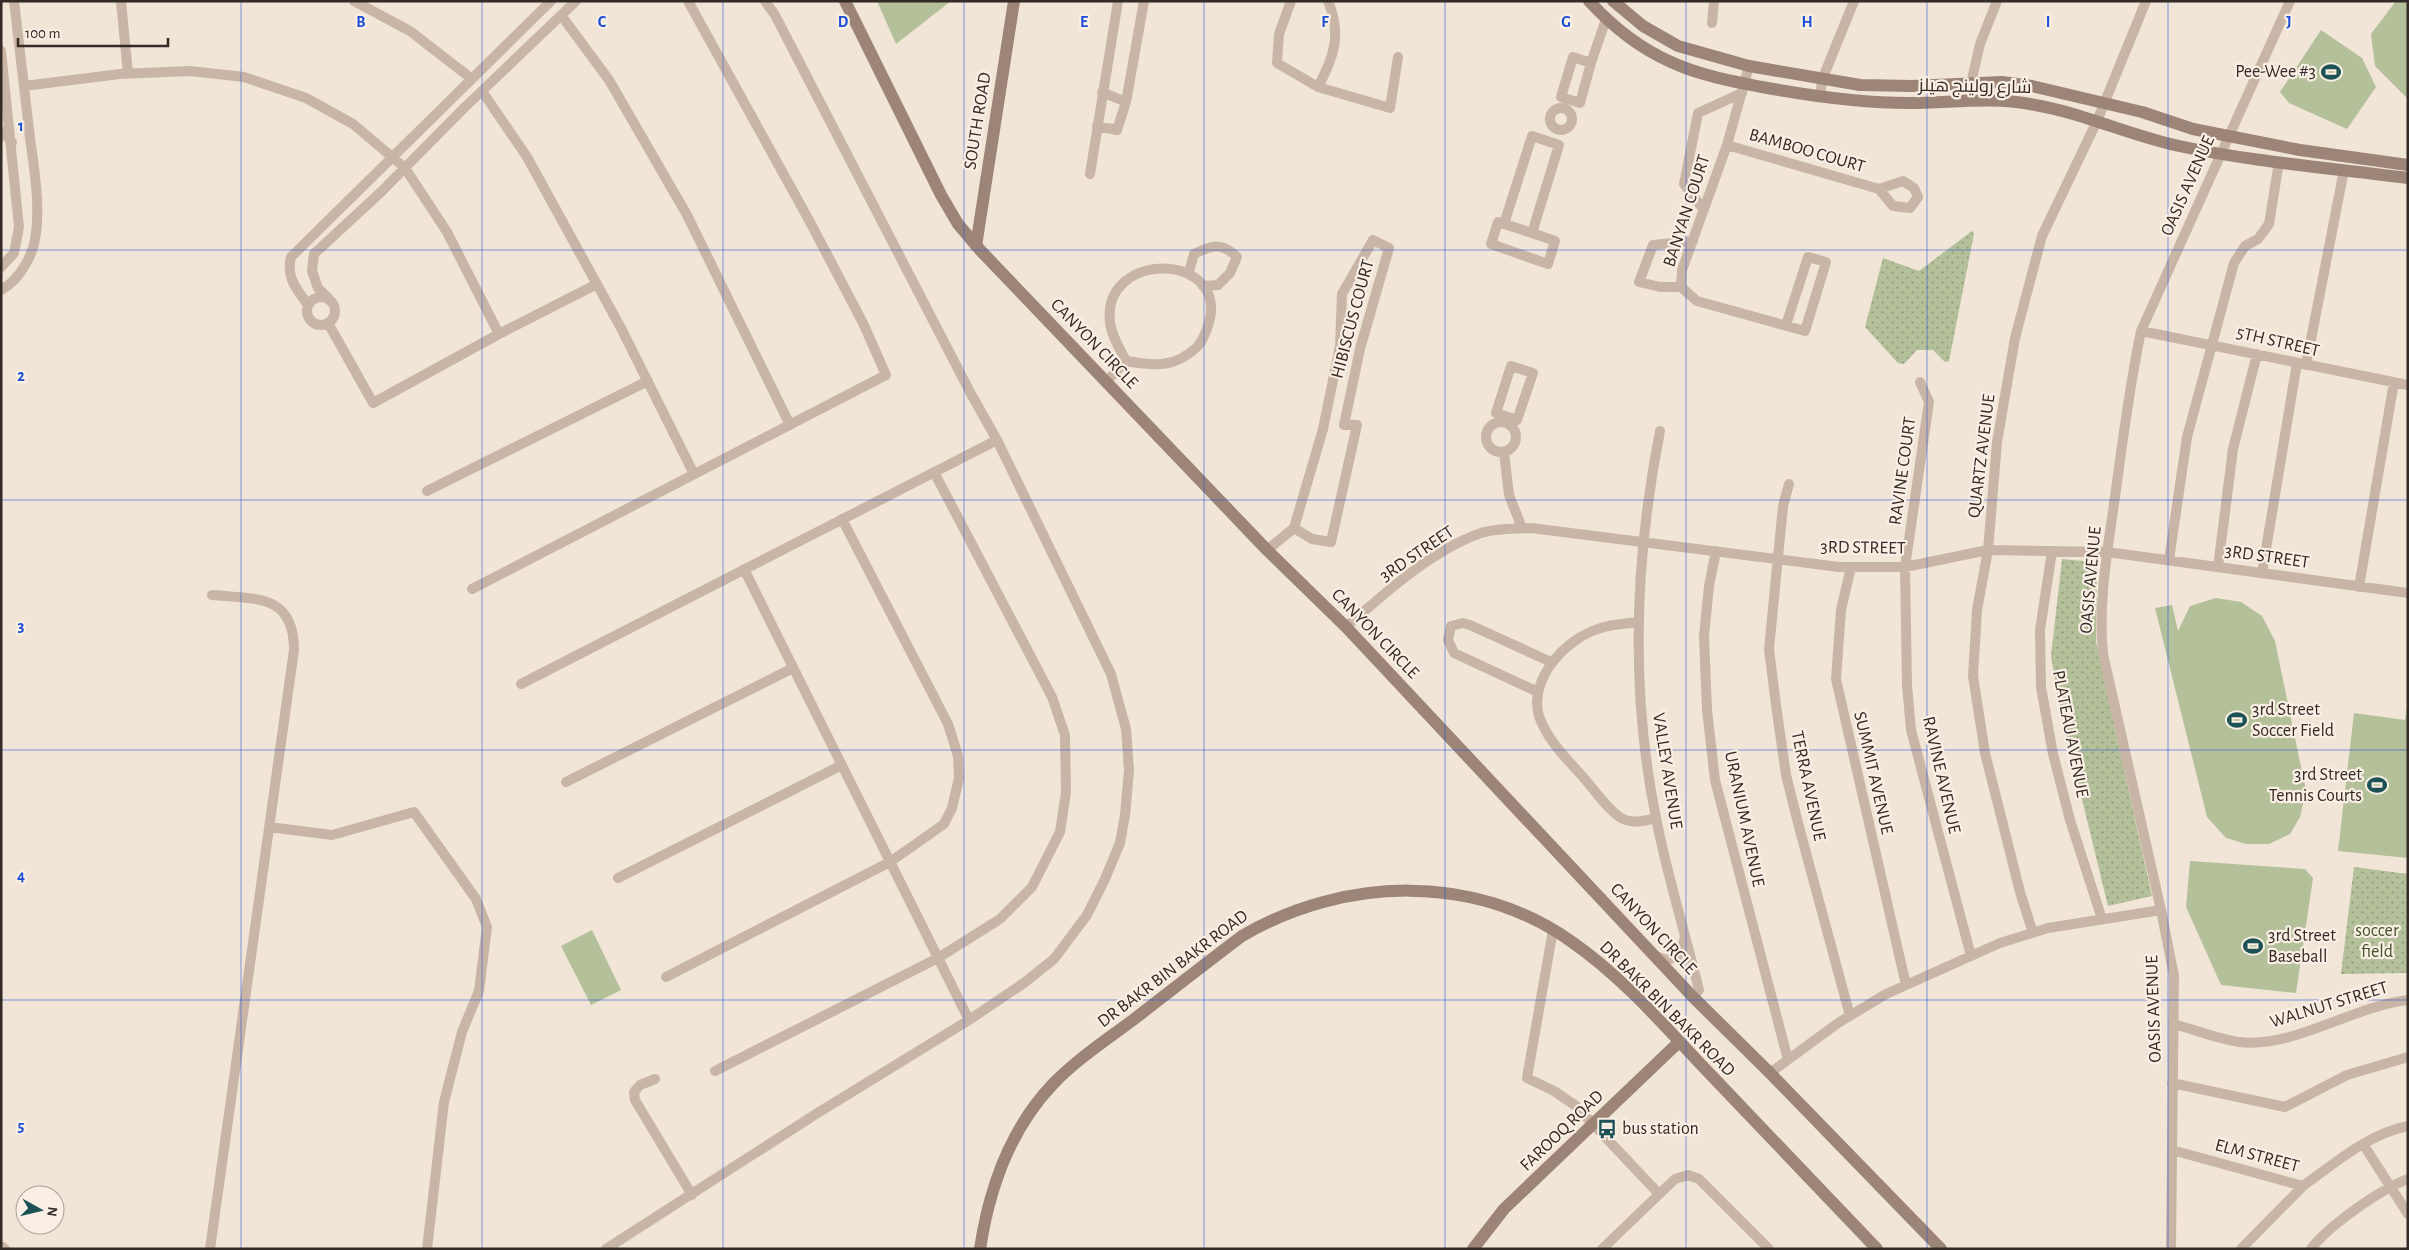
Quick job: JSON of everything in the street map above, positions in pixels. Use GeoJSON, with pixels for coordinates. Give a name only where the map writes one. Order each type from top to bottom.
{"type":"FeatureCollection","features":[{"type":"Feature","properties":{"kind":"main road","name":"CANYON CIRCLE"},"geometry":{"type":"LineString","coordinates":[[845,1],[941,195],[958,224],[976,246],[1267,550],[1346,627],[1693,997],[1770,1073],[1941,1249]]}},
{"type":"Feature","properties":{"kind":"main road","name":"SOUTH ROAD"},"geometry":{"type":"LineString","coordinates":[[976,246],[1014,1]]}},
{"type":"Feature","properties":{"kind":"main road","name":"شارع رولينج هيلز"},"geometry":{"type":"LineString","coordinates":[[1589,1],[1606,19],[1635,42],[1671,62],[1743,88],[1857,102],[1967,101],[2028,104],[2067,111],[2175,145],[2220,154],[2408,178]]}},
{"type":"Feature","properties":{"kind":"main road","name":"شارع رولينج هيلز"},"geometry":{"type":"LineString","coordinates":[[1614,1],[1643,26],[1678,46],[1749,66],[1860,85],[2002,82],[2032,86],[2142,112],[2193,129],[2300,150],[2408,165]]}},
{"type":"Feature","properties":{"kind":"main road","name":"DR BAKR BIN BAKR ROAD"},"geometry":{"type":"LineString","coordinates":[[980,1249],[988,1207],[997,1176],[1023,1124],[1052,1085],[1069,1069],[1242,936],[1270,920],[1298,908],[1359,893],[1428,890],[1460,894],[1520,913],[1553,930],[1594,958],[1679,1042],[1876,1249]]}},
{"type":"Feature","properties":{"kind":"main road","name":"FAROOQ ROAD"},"geometry":{"type":"LineString","coordinates":[[1472,1249],[1504,1210],[1679,1042]]}},
{"type":"Feature","properties":{"kind":"street"},"geometry":{"type":"LineString","coordinates":[[1,290],[19,274],[30,256],[36,234],[37,217],[33,158],[14,1]]}},
{"type":"Feature","properties":{"kind":"street"},"geometry":{"type":"LineString","coordinates":[[121,1],[128,74]]}},
{"type":"Feature","properties":{"kind":"street"},"geometry":{"type":"LineString","coordinates":[[354,1],[410,31],[472,79]]}},
{"type":"Feature","properties":{"kind":"street"},"geometry":{"type":"LineString","coordinates":[[547,2],[472,79],[291,257],[288,268],[291,280],[308,306],[308,318],[312,323],[323,325],[328,323],[335,314],[335,308],[318,288],[312,271],[314,254],[576,1]]}},
{"type":"Feature","properties":{"kind":"street"},"geometry":{"type":"LineString","coordinates":[[472,589],[886,376],[863,324],[810,222],[688,1]]}},
{"type":"Feature","properties":{"kind":"street"},"geometry":{"type":"LineString","coordinates":[[606,1249],[849,1093],[969,1020],[1024,983],[1054,959],[1087,915],[1120,842],[1129,770],[1126,729],[1110,674],[997,440],[970,394],[775,15],[765,1]]}},
{"type":"Feature","properties":{"kind":"street"},"geometry":{"type":"LineString","coordinates":[[1090,174],[1118,1]]}},
{"type":"Feature","properties":{"kind":"street"},"geometry":{"type":"LineString","coordinates":[[1291,1],[1279,34],[1277,64],[1318,87],[1390,108],[1398,57]]}},
{"type":"Feature","properties":{"kind":"street"},"geometry":{"type":"LineString","coordinates":[[1318,87],[1332,62],[1336,31],[1328,1]]}},
{"type":"Feature","properties":{"kind":"street"},"geometry":{"type":"LineString","coordinates":[[1712,24],[1714,1]]}},
{"type":"Feature","properties":{"kind":"street"},"geometry":{"type":"LineString","coordinates":[[1820,98],[1822,80],[1854,1]]}},
{"type":"Feature","properties":{"kind":"street"},"geometry":{"type":"LineString","coordinates":[[1967,101],[1980,44],[1997,1]]}},
{"type":"Feature","properties":{"kind":"street","name":"QUARTZ AVENUE"},"geometry":{"type":"LineString","coordinates":[[2033,933],[2020,892],[1985,753],[1973,676],[1977,610],[1988,550],[1997,442],[2015,338],[2042,236],[2096,121],[2146,1]]}},
{"type":"Feature","properties":{"kind":"street","name":"OASIS AVENUE"},"geometry":{"type":"LineString","coordinates":[[2171,1249],[2174,976],[2161,910],[2103,654],[2100,628],[2107,552],[2132,376],[2141,331],[2290,1]]}},
{"type":"Feature","properties":{"kind":"street"},"geometry":{"type":"LineString","coordinates":[[1097,126],[1117,130],[1126,102],[1140,2]]}},
{"type":"Feature","properties":{"kind":"street"},"geometry":{"type":"LineString","coordinates":[[561,15],[609,80],[687,215],[790,425]]}},
{"type":"Feature","properties":{"kind":"street"},"geometry":{"type":"LineString","coordinates":[[1591,63],[1573,57],[1561,96],[1568,104],[1572,118],[1571,125],[1566,130],[1556,129],[1550,121],[1552,114],[1568,104],[1580,103],[1606,19]]}},
{"type":"Feature","properties":{"kind":"street"},"geometry":{"type":"LineString","coordinates":[[1,51],[12,142],[19,227],[14,253],[1,267]]}},
{"type":"Feature","properties":{"kind":"street","name":"BANYAN COURT"},"geometry":{"type":"LineString","coordinates":[[1749,66],[1727,145],[1682,270],[1681,287],[1697,301],[1786,325],[1805,330],[1826,262],[1808,257],[1786,325]]}},
{"type":"Feature","properties":{"kind":"street"},"geometry":{"type":"LineString","coordinates":[[24,86],[128,74],[190,71],[244,77],[306,98],[353,124],[405,168],[447,232],[499,334]]}},
{"type":"Feature","properties":{"kind":"street"},"geometry":{"type":"LineString","coordinates":[[1704,210],[1684,184],[1698,114],[1743,88]]}},
{"type":"Feature","properties":{"kind":"street"},"geometry":{"type":"LineString","coordinates":[[482,91],[527,157],[597,284],[694,474]]}},
{"type":"Feature","properties":{"kind":"street"},"geometry":{"type":"LineString","coordinates":[[1102,92],[1126,102]]}},
{"type":"Feature","properties":{"kind":"street"},"geometry":{"type":"LineString","coordinates":[[1551,142],[1556,129]]}},
{"type":"Feature","properties":{"kind":"street"},"geometry":{"type":"LineString","coordinates":[[1,131],[12,142]]}},
{"type":"Feature","properties":{"kind":"street"},"geometry":{"type":"LineString","coordinates":[[1504,224],[1532,136],[1551,142],[1560,145],[1532,233]]}},
{"type":"Feature","properties":{"kind":"street","name":"BAMBOO COURT"},"geometry":{"type":"LineString","coordinates":[[1727,145],[1879,189]]}},
{"type":"Feature","properties":{"kind":"street"},"geometry":{"type":"LineString","coordinates":[[2169,560],[2187,437],[2234,263],[2245,246],[2258,239],[2269,224],[2279,162]]}},
{"type":"Feature","properties":{"kind":"street"},"geometry":{"type":"LineString","coordinates":[[2262,573],[2302,364],[2344,170]]}},
{"type":"Feature","properties":{"kind":"street"},"geometry":{"type":"LineString","coordinates":[[1498,222],[1532,233],[1555,241],[1548,264],[1491,244],[1498,222]]}},
{"type":"Feature","properties":{"kind":"street","name":"HIBISCUS COURT"},"geometry":{"type":"LineString","coordinates":[[1373,240],[1389,248],[1360,349],[1344,425],[1357,425],[1331,542],[1312,539],[1294,528],[1323,429],[1340,346],[1342,294],[1373,240]]}},
{"type":"Feature","properties":{"kind":"street"},"geometry":{"type":"LineString","coordinates":[[1681,287],[1660,287],[1639,282],[1653,246],[1693,240]]}},
{"type":"Feature","properties":{"kind":"street"},"geometry":{"type":"LineString","coordinates":[[1126,361],[1150,365],[1182,361],[1199,345],[1210,319],[1211,305],[1218,285],[1230,273],[1237,257],[1228,248],[1210,246],[1194,254],[1189,272]]}},
{"type":"Feature","properties":{"kind":"street"},"geometry":{"type":"LineString","coordinates":[[1126,361],[1110,322],[1111,302],[1123,280],[1142,271],[1166,268],[1189,272],[1204,286],[1211,305]]}},
{"type":"Feature","properties":{"kind":"street"},"geometry":{"type":"LineString","coordinates":[[328,323],[373,403],[499,334],[597,284]]}},
{"type":"Feature","properties":{"kind":"street"},"geometry":{"type":"LineString","coordinates":[[1204,286],[1218,285]]}},
{"type":"Feature","properties":{"kind":"street"},"geometry":{"type":"LineString","coordinates":[[308,306],[315,298],[329,299]]}},
{"type":"Feature","properties":{"kind":"street","name":"5TH STREET"},"geometry":{"type":"LineString","coordinates":[[2141,331],[2213,344],[2408,385]]}},
{"type":"Feature","properties":{"kind":"street"},"geometry":{"type":"LineString","coordinates":[[2218,567],[2233,449],[2257,354]]}},
{"type":"Feature","properties":{"kind":"street"},"geometry":{"type":"LineString","coordinates":[[1106,382],[1126,361]]}},
{"type":"Feature","properties":{"kind":"street"},"geometry":{"type":"LineString","coordinates":[[1506,420],[1496,413],[1511,366],[1532,373],[1517,420],[1506,420],[1492,426],[1486,438],[1495,450],[1504,452],[1513,446],[1516,437],[1513,428],[1506,420]]}},
{"type":"Feature","properties":{"kind":"street"},"geometry":{"type":"LineString","coordinates":[[427,491],[648,381]]}},
{"type":"Feature","properties":{"kind":"street","name":"RAVINE COURT"},"geometry":{"type":"LineString","coordinates":[[1906,567],[1929,402],[1920,382]]}},
{"type":"Feature","properties":{"kind":"street"},"geometry":{"type":"LineString","coordinates":[[2359,587],[2394,382]]}},
{"type":"Feature","properties":{"kind":"street","name":"VALLEY AVENUE"},"geometry":{"type":"LineString","coordinates":[[1660,431],[1650,481],[1638,622],[1641,726],[1656,818],[1699,990],[1693,997]]}},
{"type":"Feature","properties":{"kind":"street"},"geometry":{"type":"LineString","coordinates":[[521,684],[997,440]]}},
{"type":"Feature","properties":{"kind":"street"},"geometry":{"type":"LineString","coordinates":[[1504,452],[1509,495],[1522,528]]}},
{"type":"Feature","properties":{"kind":"street"},"geometry":{"type":"LineString","coordinates":[[716,1071],[938,958],[1000,919],[1032,887],[1060,832],[1066,792],[1065,735],[1052,697],[934,472]]}},
{"type":"Feature","properties":{"kind":"street","name":"TERRA AVENUE"},"geometry":{"type":"LineString","coordinates":[[1789,484],[1783,506],[1769,649],[1786,775],[1850,1016]]}},
{"type":"Feature","properties":{"kind":"street"},"geometry":{"type":"LineString","coordinates":[[666,977],[890,862],[944,824],[952,808],[959,778],[958,756],[948,724],[842,519]]}},
{"type":"Feature","properties":{"kind":"street"},"geometry":{"type":"LineString","coordinates":[[1267,550],[1294,528]]}},
{"type":"Feature","properties":{"kind":"street","name":"3RD STREET"},"geometry":{"type":"LineString","coordinates":[[1346,627],[1378,599],[1444,550],[1483,532],[1522,528],[1851,567],[1906,567],[1988,550],[2107,552],[2407,593]]}},
{"type":"Feature","properties":{"kind":"street","name":"URANIUM AVENUE"},"geometry":{"type":"LineString","coordinates":[[1716,551],[1709,586],[1704,636],[1707,710],[1715,780],[1788,1060]]}},
{"type":"Feature","properties":{"kind":"street","name":"PLATEAU AVENUE"},"geometry":{"type":"LineString","coordinates":[[2052,551],[2040,630],[2041,687],[2053,754],[2070,820],[2102,919]]}},
{"type":"Feature","properties":{"kind":"street","name":"SUMMIT AVENUE"},"geometry":{"type":"LineString","coordinates":[[1851,567],[1840,610],[1836,679],[1906,985]]}},
{"type":"Feature","properties":{"kind":"street","name":"RAVINE AVENUE"},"geometry":{"type":"LineString","coordinates":[[1906,567],[1905,637],[1911,730],[1970,956]]}},
{"type":"Feature","properties":{"kind":"street"},"geometry":{"type":"LineString","coordinates":[[744,569],[969,1020]]}},
{"type":"Feature","properties":{"kind":"street"},"geometry":{"type":"LineString","coordinates":[[2407,593],[2408,582]]}},
{"type":"Feature","properties":{"kind":"street"},"geometry":{"type":"LineString","coordinates":[[210,1249],[294,650],[294,633],[286,615],[272,602],[212,595]]}},
{"type":"Feature","properties":{"kind":"street"},"geometry":{"type":"LineString","coordinates":[[1638,622],[1600,628],[1578,638],[1551,662],[1538,692],[1539,715],[1549,737],[1607,805],[1624,820],[1636,822],[1656,818]]}},
{"type":"Feature","properties":{"kind":"street"},"geometry":{"type":"LineString","coordinates":[[1538,692],[1454,652],[1448,640],[1451,626],[1463,623],[1470,625],[1551,662]]}},
{"type":"Feature","properties":{"kind":"street"},"geometry":{"type":"LineString","coordinates":[[566,782],[793,668]]}},
{"type":"Feature","properties":{"kind":"street"},"geometry":{"type":"LineString","coordinates":[[618,878],[842,765]]}},
{"type":"Feature","properties":{"kind":"street"},"geometry":{"type":"LineString","coordinates":[[269,827],[332,835],[414,812],[476,899],[487,927],[479,991],[462,1032],[444,1102],[427,1249]]}},
{"type":"Feature","properties":{"kind":"street"},"geometry":{"type":"LineString","coordinates":[[1770,1073],[1850,1016],[1906,985],[1970,956],[2033,933],[2102,919],[2161,910]]}},
{"type":"Feature","properties":{"kind":"street"},"geometry":{"type":"LineString","coordinates":[[1653,955],[1664,960],[1673,959],[1680,954],[1685,941],[1684,928]]}},
{"type":"Feature","properties":{"kind":"street"},"geometry":{"type":"LineString","coordinates":[[1553,930],[1527,1078],[1565,1098],[1594,1125],[1659,1194]]}},
{"type":"Feature","properties":{"kind":"street","name":"WALNUT STREET"},"geometry":{"type":"LineString","coordinates":[[2173,1024],[2240,1042],[2270,1041],[2294,1035],[2356,1012],[2408,1000]]}},
{"type":"Feature","properties":{"kind":"street"},"geometry":{"type":"LineString","coordinates":[[2172,1084],[2285,1107],[2347,1075],[2408,1057]]}},
{"type":"Feature","properties":{"kind":"street"},"geometry":{"type":"LineString","coordinates":[[655,1079],[640,1085],[634,1092],[635,1100],[692,1195]]}},
{"type":"Feature","properties":{"kind":"street","name":"ELM STREET"},"geometry":{"type":"LineString","coordinates":[[2172,1150],[2303,1186],[2363,1144],[2392,1129],[2408,1126]]}},
{"type":"Feature","properties":{"kind":"street"},"geometry":{"type":"LineString","coordinates":[[2363,1144],[2408,1214]]}},
{"type":"Feature","properties":{"kind":"street"},"geometry":{"type":"LineString","coordinates":[[1602,1249],[1681,1175],[1694,1176],[1768,1249]]}},
{"type":"Feature","properties":{"kind":"street"},"geometry":{"type":"LineString","coordinates":[[2310,1249],[2321,1236],[2390,1187],[2408,1178]]}},
{"type":"Feature","properties":{"kind":"street"},"geometry":{"type":"LineString","coordinates":[[2242,1249],[2303,1186]]}},
{"type":"Feature","properties":{"kind":"street"},"geometry":{"type":"LineString","coordinates":[[1,1246],[5,1249]]}},
{"type":"Feature","properties":{"kind":"green space"},"geometry":{"type":"Polygon","coordinates":[[[877,1],[951,1],[896,44],[877,1]]]}},
{"type":"Feature","properties":{"kind":"green space"},"geometry":{"type":"Polygon","coordinates":[[[2396,1],[2408,1],[2408,99],[2375,66],[2371,34],[2396,1]]]}},
{"type":"Feature","properties":{"kind":"green space","name":"Pee-Wee #3"},"geometry":{"type":"Polygon","coordinates":[[[2321,30],[2362,58],[2376,87],[2347,129],[2289,103],[2280,92],[2321,30]]]}},
{"type":"Feature","properties":{"kind":"green space"},"geometry":{"type":"Polygon","coordinates":[[[1972,231],[1974,234],[1949,361],[1945,362],[1933,350],[1917,350],[1904,364],[1898,363],[1865,327],[1883,258],[1919,271],[1972,231]]]}},
{"type":"Feature","properties":{"kind":"green space"},"geometry":{"type":"Polygon","coordinates":[[[2062,559],[2094,562],[2097,570],[2096,642],[2152,896],[2108,906],[2061,713],[2051,656],[2062,559]]]}},
{"type":"Feature","properties":{"kind":"green space"},"geometry":{"type":"Polygon","coordinates":[[[2216,598],[2241,602],[2262,616],[2275,641],[2306,791],[2300,817],[2290,834],[2269,844],[2246,844],[2226,838],[2207,817],[2155,608],[2172,605],[2178,631],[2190,606],[2216,598]]]}},
{"type":"Feature","properties":{"kind":"green space","name":"3rd Street Tennis Courts"},"geometry":{"type":"Polygon","coordinates":[[[2408,700],[2408,858],[2338,851],[2354,713],[2405,720],[2408,700]]]}},
{"type":"Feature","properties":{"kind":"green space","name":"3rd Street Baseball"},"geometry":{"type":"Polygon","coordinates":[[[2190,861],[2305,869],[2313,878],[2296,993],[2221,985],[2186,907],[2190,861]]]}},
{"type":"Feature","properties":{"kind":"green space","name":"soccer field"},"geometry":{"type":"Polygon","coordinates":[[[2354,867],[2408,874],[2408,973],[2341,974],[2354,867]]]}},
{"type":"Feature","properties":{"kind":"green space"},"geometry":{"type":"Polygon","coordinates":[[[592,930],[621,990],[591,1005],[561,946],[592,930]]]}},
{"type":"Feature","properties":{"kind":"place","name":"Pee-Wee #3"},"geometry":{"type":"Point","coordinates":[2331,72]}},
{"type":"Feature","properties":{"kind":"place","name":"3rd Street Soccer Field"},"geometry":{"type":"Point","coordinates":[2237,720]}},
{"type":"Feature","properties":{"kind":"place","name":"3rd Street Tennis Courts"},"geometry":{"type":"Point","coordinates":[2377,785]}},
{"type":"Feature","properties":{"kind":"place","name":"3rd Street Baseball"},"geometry":{"type":"Point","coordinates":[2253,946]}},
{"type":"Feature","properties":{"kind":"place","name":"bus station"},"geometry":{"type":"Point","coordinates":[1607,1129]}}]}
